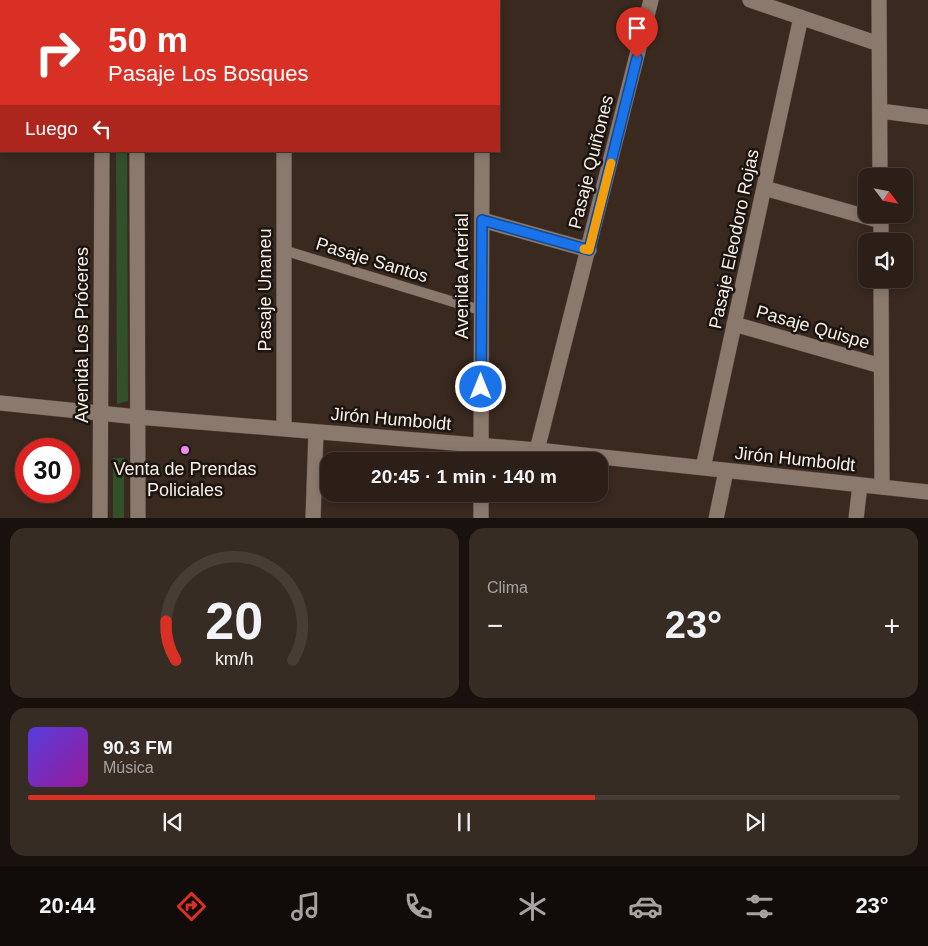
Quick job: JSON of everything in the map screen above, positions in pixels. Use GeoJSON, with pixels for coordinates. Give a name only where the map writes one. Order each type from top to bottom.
{"type":"FeatureCollection","features":[{"type":"Feature","properties":{"kind":"street","name":"Pasaje Quiñones"},"geometry":{"type":"LineString","coordinates":[[537,450],[652,0]]}},
{"type":"Feature","properties":{"kind":"street"},"geometry":{"type":"LineString","coordinates":[[750,0],[879,44]]}},
{"type":"Feature","properties":{"kind":"street"},"geometry":{"type":"LineString","coordinates":[[879,0],[880,168]]}},
{"type":"Feature","properties":{"kind":"street","name":"Pasaje Eleodoro Rojas"},"geometry":{"type":"LineString","coordinates":[[703,468],[801,17]]}},
{"type":"Feature","properties":{"kind":"street"},"geometry":{"type":"LineString","coordinates":[[880,112],[928,117]]}},
{"type":"Feature","properties":{"kind":"street","name":"Avenida Los Próceres"},"geometry":{"type":"LineString","coordinates":[[100,518],[102,152]]}},
{"type":"Feature","properties":{"kind":"street"},"geometry":{"type":"LineString","coordinates":[[138,152],[138,518]]}},
{"type":"Feature","properties":{"kind":"street","name":"Pasaje Unaneu"},"geometry":{"type":"LineString","coordinates":[[284,152],[284,429]]}},
{"type":"Feature","properties":{"kind":"street","name":"Avenida Arterial"},"geometry":{"type":"LineString","coordinates":[[481,452],[482,152]]}},
{"type":"Feature","properties":{"kind":"street"},"geometry":{"type":"LineString","coordinates":[[764,188],[858,211]]}},
{"type":"Feature","properties":{"kind":"street"},"geometry":{"type":"LineString","coordinates":[[482,220],[589,250]]}},
{"type":"Feature","properties":{"kind":"street"},"geometry":{"type":"LineString","coordinates":[[881,288],[882,487]]}},
{"type":"Feature","properties":{"kind":"street","name":"Pasaje Quispe"},"geometry":{"type":"LineString","coordinates":[[734,324],[882,366]]}},
{"type":"Feature","properties":{"kind":"street","name":"Jirón Humboldt"},"geometry":{"type":"LineString","coordinates":[[0,403],[138,417],[537,450],[928,492]]}},
{"type":"Feature","properties":{"kind":"street"},"geometry":{"type":"LineString","coordinates":[[313,518],[316,432]]}},
{"type":"Feature","properties":{"kind":"street"},"geometry":{"type":"LineString","coordinates":[[716,518],[726,471]]}},
{"type":"Feature","properties":{"kind":"street"},"geometry":{"type":"LineString","coordinates":[[856,518],[860,485]]}},
{"type":"Feature","properties":{"kind":"street"},"geometry":{"type":"LineString","coordinates":[[481,502],[481,518]]}},
{"type":"Feature","properties":{"kind":"lane","name":"Pasaje Santos"},"geometry":{"type":"LineString","coordinates":[[284,250],[480,310]]}},
{"type":"Feature","properties":{"kind":"green space"},"geometry":{"type":"Polygon","coordinates":[[[116,152],[127,152],[128,401],[117,404],[116,152]]]}},
{"type":"Feature","properties":{"kind":"green space"},"geometry":{"type":"Polygon","coordinates":[[[113,458],[124,458],[124,518],[113,518],[113,458]]]}},
{"type":"Feature","properties":{"kind":"slow traffic"},"geometry":{"type":"LineString","coordinates":[[584,249],[589,250],[611,163]]}},
{"type":"Feature","properties":{"kind":"place","name":"Venta de Prendas Policiales"},"geometry":{"type":"Point","coordinates":[185,450]}},
{"type":"Feature","properties":{"kind":"route"},"geometry":{"type":"LineString","coordinates":[[481,387],[482,220],[589,250],[637,58]]}}]}
